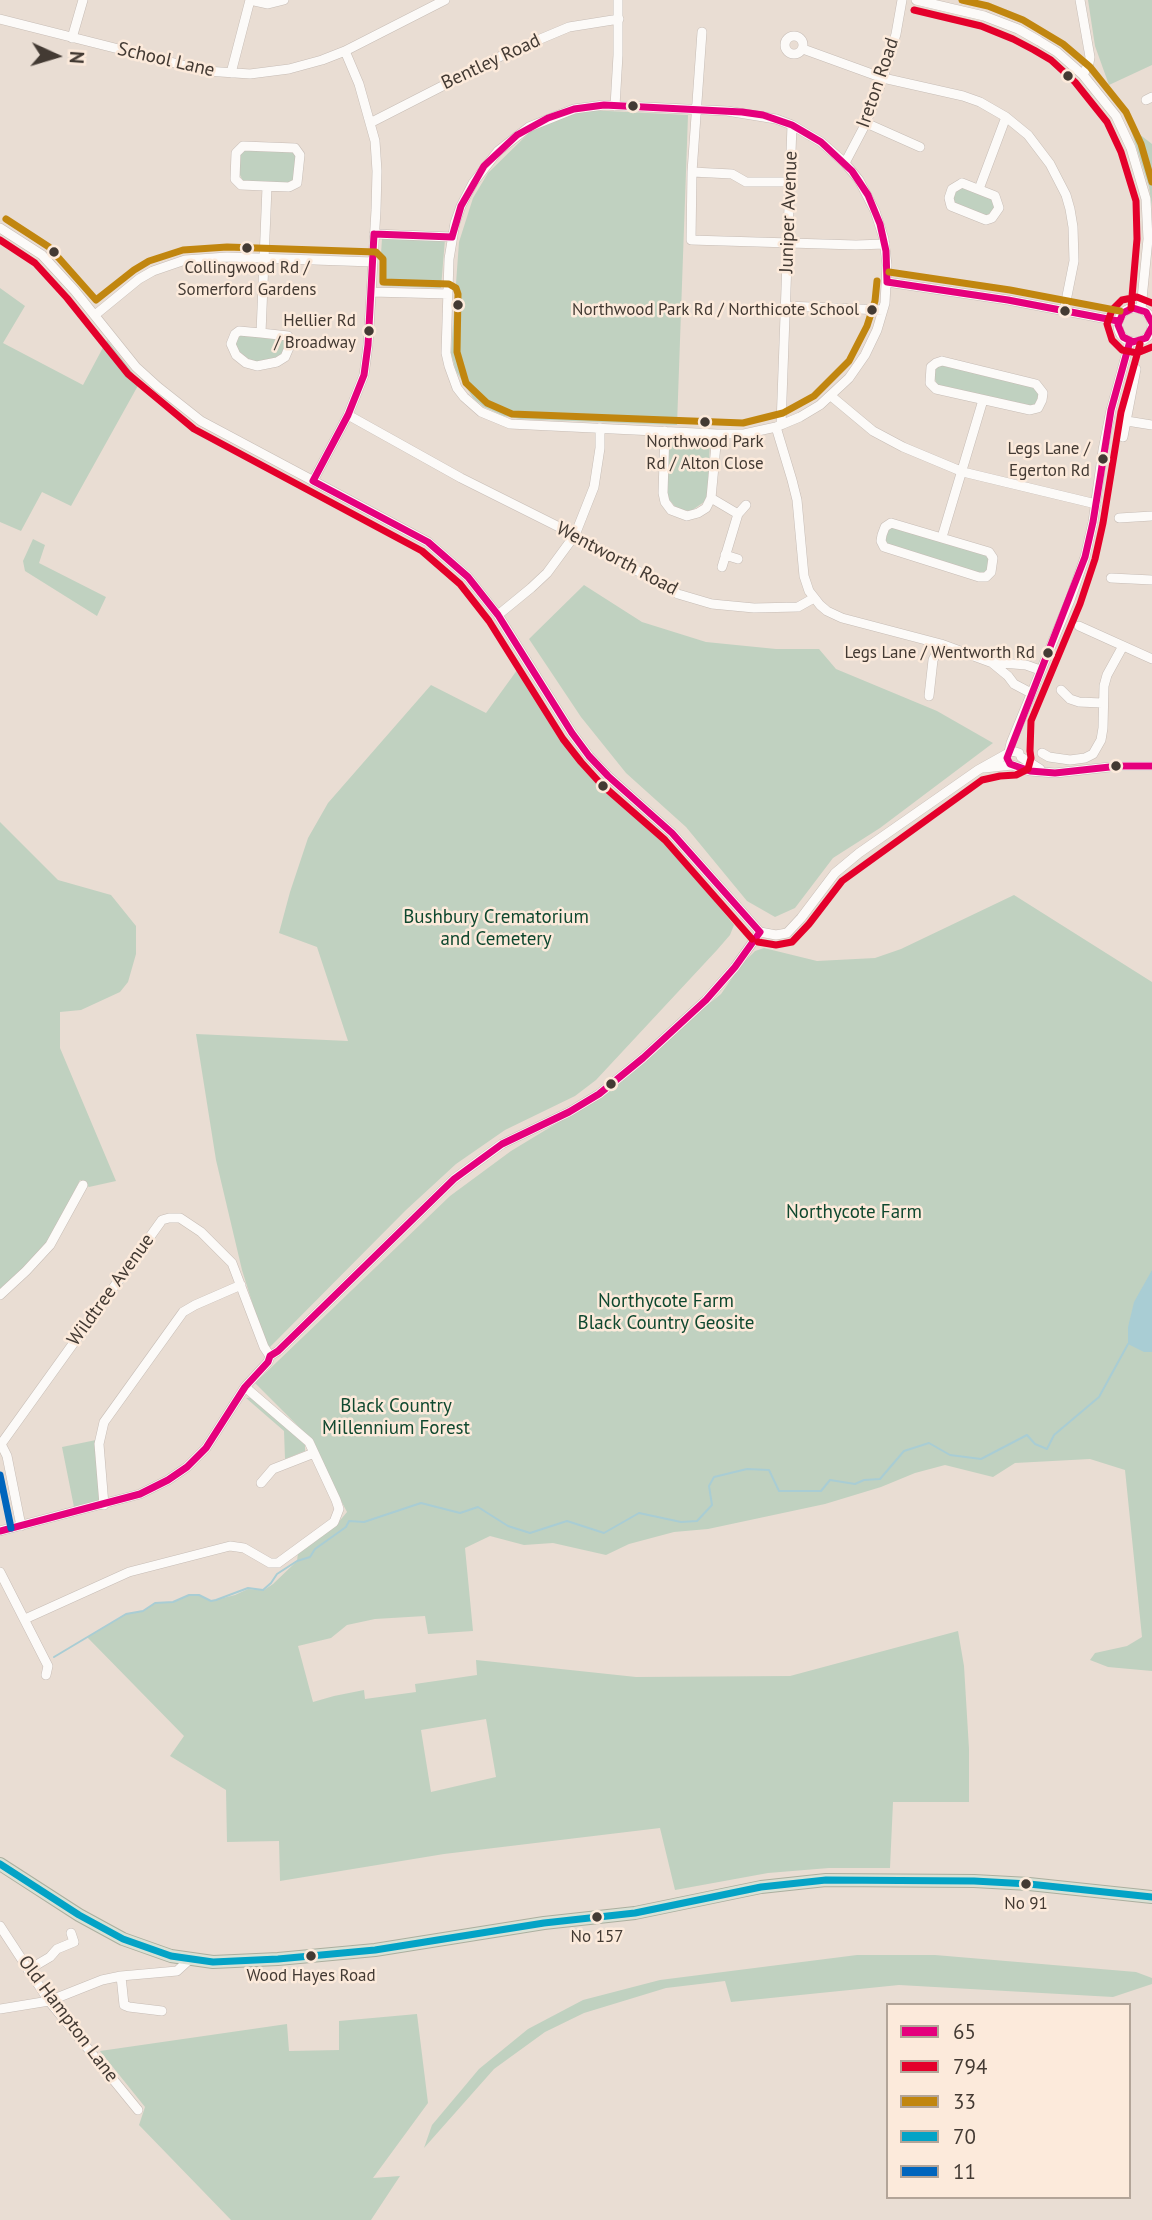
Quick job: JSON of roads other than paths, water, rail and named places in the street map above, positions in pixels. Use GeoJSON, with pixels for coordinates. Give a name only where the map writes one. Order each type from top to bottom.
{"type":"FeatureCollection","features":[{"type":"Feature","properties":{"kind":"highway"},"geometry":{"type":"LineString","coordinates":[[0,1864],[100,1928],[138,1946],[189,1960],[213,1962],[375,1950],[516,1927],[635,1913],[761,1887],[826,1880],[975,1881],[1152,1897]]}},
{"type":"Feature","properties":{"kind":"street"},"geometry":{"type":"LineString","coordinates":[[72,38],[83,0]]}},
{"type":"Feature","properties":{"kind":"street"},"geometry":{"type":"LineString","coordinates":[[231,73],[250,0],[268,4],[284,0]]}},
{"type":"Feature","properties":{"kind":"street","name":"School Lane"},"geometry":{"type":"LineString","coordinates":[[0,19],[206,71],[267,73],[289,69],[345,51],[445,0]]}},
{"type":"Feature","properties":{"kind":"street"},"geometry":{"type":"LineString","coordinates":[[615,106],[618,0]]}},
{"type":"Feature","properties":{"kind":"street","name":"Ireton Road"},"geometry":{"type":"LineString","coordinates":[[845,163],[866,123],[883,78],[896,34],[902,0]]}},
{"type":"Feature","properties":{"kind":"street"},"geometry":{"type":"LineString","coordinates":[[916,0],[984,16],[1018,29],[1057,52],[1083,75],[1116,116],[1141,177],[1148,217],[1141,309]]}},
{"type":"Feature","properties":{"kind":"street"},"geometry":{"type":"LineString","coordinates":[[1080,0],[1090,57],[1083,75]]}},
{"type":"Feature","properties":{"kind":"street","name":"Bentley Road"},"geometry":{"type":"LineString","coordinates":[[370,123],[507,53],[569,27],[619,19]]}},
{"type":"Feature","properties":{"kind":"street"},"geometry":{"type":"LineString","coordinates":[[702,32],[692,172],[691,240],[885,244]]}},
{"type":"Feature","properties":{"kind":"street"},"geometry":{"type":"LineString","coordinates":[[803,49],[883,78],[979,102],[1006,117],[1028,135],[1044,154],[1066,195],[1073,227],[1071,283],[1064,311]]}},
{"type":"Feature","properties":{"kind":"street"},"geometry":{"type":"LineString","coordinates":[[313,481],[348,415],[364,375],[372,292],[377,171],[375,141],[359,84],[345,51]]}},
{"type":"Feature","properties":{"kind":"street"},"geometry":{"type":"LineString","coordinates":[[615,106],[763,115],[792,125],[821,142],[845,163],[859,180],[876,211],[885,244],[887,282],[883,310],[865,355],[831,396],[810,412],[778,426],[744,434],[510,424],[481,412],[457,388],[449,366],[446,332],[452,237],[461,206],[472,183],[484,166],[517,135],[548,118],[574,109],[615,106]]}},
{"type":"Feature","properties":{"kind":"street"},"geometry":{"type":"LineString","coordinates":[[979,189],[1006,117]]}},
{"type":"Feature","properties":{"kind":"street"},"geometry":{"type":"LineString","coordinates":[[866,123],[920,147]]}},
{"type":"Feature","properties":{"kind":"street","name":"Juniper Avenue"},"geometry":{"type":"LineString","coordinates":[[778,426],[786,306],[792,125]]}},
{"type":"Feature","properties":{"kind":"street"},"geometry":{"type":"LineString","coordinates":[[240,147],[292,147],[300,155],[297,183],[289,187],[267,187],[241,185],[236,181],[236,153],[240,147]]}},
{"type":"Feature","properties":{"kind":"street"},"geometry":{"type":"LineString","coordinates":[[692,172],[732,174],[746,181],[790,182]]}},
{"type":"Feature","properties":{"kind":"street"},"geometry":{"type":"LineString","coordinates":[[962,183],[979,189],[996,196],[999,208],[992,218],[986,220],[951,206],[950,193],[954,186],[962,183]]}},
{"type":"Feature","properties":{"kind":"street"},"geometry":{"type":"LineString","coordinates":[[261,333],[267,187]]}},
{"type":"Feature","properties":{"kind":"street"},"geometry":{"type":"LineString","coordinates":[[0,229],[42,256],[75,291],[136,367],[191,414],[229,438],[428,542],[468,577],[498,615],[572,733],[589,755],[608,776],[672,833],[760,932],[776,935],[787,933],[835,873],[859,853],[978,770],[1014,754]]}},
{"type":"Feature","properties":{"kind":"street"},"geometry":{"type":"LineString","coordinates":[[374,234],[452,237]]}},
{"type":"Feature","properties":{"kind":"street"},"geometry":{"type":"LineString","coordinates":[[95,315],[139,279],[185,260],[211,257],[373,262]]}},
{"type":"Feature","properties":{"kind":"street"},"geometry":{"type":"LineString","coordinates":[[887,282],[1008,300],[1118,321]]}},
{"type":"Feature","properties":{"kind":"street"},"geometry":{"type":"LineString","coordinates":[[372,292],[448,294]]}},
{"type":"Feature","properties":{"kind":"street"},"geometry":{"type":"LineString","coordinates":[[786,306],[883,310]]}},
{"type":"Feature","properties":{"kind":"street"},"geometry":{"type":"LineString","coordinates":[[1129,308],[1141,309],[1150,317],[1152,331],[1140,341],[1130,341],[1120,334],[1118,321],[1129,308]]}},
{"type":"Feature","properties":{"kind":"street"},"geometry":{"type":"LineString","coordinates":[[239,331],[261,333],[288,336],[291,343],[285,357],[277,362],[257,366],[246,363],[236,355],[231,344],[234,334],[239,331]]}},
{"type":"Feature","properties":{"kind":"street"},"geometry":{"type":"LineString","coordinates":[[978,770],[1019,763],[1014,754],[1021,719],[1079,575],[1090,539],[1109,421],[1130,341]]}},
{"type":"Feature","properties":{"kind":"street"},"geometry":{"type":"LineString","coordinates":[[942,361],[1036,384],[1043,393],[1038,408],[1030,410],[983,400],[936,389],[930,383],[931,367],[942,361]]}},
{"type":"Feature","properties":{"kind":"street"},"geometry":{"type":"LineString","coordinates":[[1123,437],[1136,369]]}},
{"type":"Feature","properties":{"kind":"street"},"geometry":{"type":"LineString","coordinates":[[831,396],[873,431],[903,447],[963,472],[1096,504]]}},
{"type":"Feature","properties":{"kind":"street"},"geometry":{"type":"LineString","coordinates":[[942,537],[983,400]]}},
{"type":"Feature","properties":{"kind":"street","name":"Wentworth Road"},"geometry":{"type":"LineString","coordinates":[[348,415],[461,478],[575,535],[678,594],[712,604],[754,608],[799,607],[814,598]]}},
{"type":"Feature","properties":{"kind":"street"},"geometry":{"type":"LineString","coordinates":[[1127,421],[1152,425]]}},
{"type":"Feature","properties":{"kind":"street"},"geometry":{"type":"LineString","coordinates":[[778,426],[800,524],[804,576],[820,605],[835,615],[941,643],[990,662],[1026,665],[1040,670]]}},
{"type":"Feature","properties":{"kind":"street"},"geometry":{"type":"LineString","coordinates":[[498,615],[547,573],[575,535],[594,487],[600,428]]}},
{"type":"Feature","properties":{"kind":"street"},"geometry":{"type":"LineString","coordinates":[[665,431],[665,502],[671,510],[687,516],[706,508],[711,498],[717,434]]}},
{"type":"Feature","properties":{"kind":"street"},"geometry":{"type":"LineString","coordinates":[[711,498],[738,514]]}},
{"type":"Feature","properties":{"kind":"street"},"geometry":{"type":"LineString","coordinates":[[722,567],[738,514],[746,505]]}},
{"type":"Feature","properties":{"kind":"street"},"geometry":{"type":"LineString","coordinates":[[1129,506],[1131,517]]}},
{"type":"Feature","properties":{"kind":"street"},"geometry":{"type":"LineString","coordinates":[[1119,518],[1152,516]]}},
{"type":"Feature","properties":{"kind":"street"},"geometry":{"type":"LineString","coordinates":[[891,523],[942,537],[989,552],[993,558],[991,572],[986,577],[979,577],[884,547],[881,541],[885,527],[891,523]]}},
{"type":"Feature","properties":{"kind":"street"},"geometry":{"type":"LineString","coordinates":[[725,555],[738,559]]}},
{"type":"Feature","properties":{"kind":"street"},"geometry":{"type":"LineString","coordinates":[[1111,578],[1121,582],[1152,580]]}},
{"type":"Feature","properties":{"kind":"street"},"geometry":{"type":"LineString","coordinates":[[1083,630],[1152,659]]}},
{"type":"Feature","properties":{"kind":"street"},"geometry":{"type":"LineString","coordinates":[[929,696],[933,660],[941,643]]}},
{"type":"Feature","properties":{"kind":"street"},"geometry":{"type":"LineString","coordinates":[[1042,753],[1049,757],[1070,760],[1093,754],[1101,740],[1102,703],[1107,675],[1123,646]]}},
{"type":"Feature","properties":{"kind":"street"},"geometry":{"type":"LineString","coordinates":[[990,662],[1014,684],[1031,693]]}},
{"type":"Feature","properties":{"kind":"street"},"geometry":{"type":"LineString","coordinates":[[1063,696],[1079,702],[1102,703]]}},
{"type":"Feature","properties":{"kind":"street"},"geometry":{"type":"LineString","coordinates":[[1014,754],[1045,772]]}},
{"type":"Feature","properties":{"kind":"street"},"geometry":{"type":"LineString","coordinates":[[1013,765],[1030,771],[1065,773],[1119,766],[1152,766]]}},
{"type":"Feature","properties":{"kind":"street"},"geometry":{"type":"LineString","coordinates":[[0,1531],[104,1505],[147,1491],[187,1467],[206,1448],[245,1387],[268,1362],[270,1356],[454,1179],[502,1144],[587,1102],[643,1058],[721,984],[760,932]]}},
{"type":"Feature","properties":{"kind":"street"},"geometry":{"type":"LineString","coordinates":[[0,1294],[50,1245],[83,1185]]}},
{"type":"Feature","properties":{"kind":"street","name":"Wildtree Avenue"},"geometry":{"type":"LineString","coordinates":[[0,1444],[162,1220],[180,1218],[201,1232],[232,1263],[264,1347],[270,1356]]}},
{"type":"Feature","properties":{"kind":"street"},"geometry":{"type":"LineString","coordinates":[[104,1505],[99,1444],[104,1422],[183,1312],[194,1304],[241,1285]]}},
{"type":"Feature","properties":{"kind":"street"},"geometry":{"type":"LineString","coordinates":[[25,1619],[129,1572],[230,1546],[244,1548],[270,1563],[278,1563],[334,1522],[338,1515],[336,1500],[303,1436],[245,1387]]}},
{"type":"Feature","properties":{"kind":"street"},"geometry":{"type":"LineString","coordinates":[[0,1444],[7,1456],[21,1526]]}},
{"type":"Feature","properties":{"kind":"street"},"geometry":{"type":"LineString","coordinates":[[261,1483],[273,1469],[314,1453]]}},
{"type":"Feature","properties":{"kind":"street"},"geometry":{"type":"LineString","coordinates":[[0,1572],[48,1666],[46,1675]]}},
{"type":"Feature","properties":{"kind":"street","name":"Old Hampton Lane"},"geometry":{"type":"LineString","coordinates":[[0,1926],[49,2001],[138,2110]]}},
{"type":"Feature","properties":{"kind":"street"},"geometry":{"type":"LineString","coordinates":[[28,1970],[50,1957],[57,1949],[74,1942],[71,1933]]}},
{"type":"Feature","properties":{"kind":"street"},"geometry":{"type":"LineString","coordinates":[[0,2009],[49,2001],[102,1980],[177,1971],[189,1960]]}},
{"type":"Feature","properties":{"kind":"street"},"geometry":{"type":"LineString","coordinates":[[121,1976],[124,2005],[162,2011]]}},
{"type":"Feature","properties":{"kind":"water"},"geometry":{"type":"Polygon","coordinates":[[[1152,1270],[1152,1352],[1144,1352],[1128,1344],[1128,1327],[1134,1302],[1152,1270]]]}},
{"type":"Feature","properties":{"kind":"waterway"},"geometry":{"type":"LineString","coordinates":[[54,1657],[126,1614],[143,1611],[155,1603],[173,1602],[189,1595],[199,1595],[211,1601],[248,1588],[263,1590],[277,1574],[297,1561],[310,1557],[315,1549],[346,1527],[349,1521],[364,1522],[421,1503],[460,1513],[478,1507],[508,1526],[530,1533],[567,1521],[604,1533],[639,1513],[681,1522],[697,1521],[712,1505],[709,1486],[714,1477],[747,1469],[769,1470],[779,1491],[821,1491],[830,1480],[855,1484],[864,1480],[880,1479],[904,1451],[929,1443],[950,1455],[981,1459],[1027,1435],[1035,1444],[1047,1449],[1054,1435],[1099,1397],[1128,1344]]}},
{"type":"Feature","properties":{"kind":"place","name":"Collingwood Rd / Somerford Gardens"},"geometry":{"type":"Point","coordinates":[247,248]}},
{"type":"Feature","properties":{"kind":"place","name":"Northwood Park Rd / Northicote School"},"geometry":{"type":"Point","coordinates":[872,310]}},
{"type":"Feature","properties":{"kind":"place","name":"Hellier Rd / Broadway"},"geometry":{"type":"Point","coordinates":[369,331]}},
{"type":"Feature","properties":{"kind":"place","name":"Northwood Park Rd / Alton Close"},"geometry":{"type":"Point","coordinates":[705,422]}},
{"type":"Feature","properties":{"kind":"place","name":"Legs Lane / Egerton Rd"},"geometry":{"type":"Point","coordinates":[1103,459]}},
{"type":"Feature","properties":{"kind":"place","name":"Legs Lane / Wentworth Rd"},"geometry":{"type":"Point","coordinates":[1048,653]}},
{"type":"Feature","properties":{"kind":"place","name":"No 91"},"geometry":{"type":"Point","coordinates":[1026,1884]}},
{"type":"Feature","properties":{"kind":"place","name":"No 157"},"geometry":{"type":"Point","coordinates":[597,1917]}},
{"type":"Feature","properties":{"kind":"place","name":"Wood Hayes Road"},"geometry":{"type":"Point","coordinates":[311,1956]}},
{"type":"Feature","properties":{"kind":"park label","name":"Bushbury Crematorium and Cemetery"},"geometry":{"type":"Point","coordinates":[496,929]}},
{"type":"Feature","properties":{"kind":"park label","name":"Northycote Farm"},"geometry":{"type":"Point","coordinates":[854,1213]}},
{"type":"Feature","properties":{"kind":"park label","name":"Northycote Farm Black Country Geosite"},"geometry":{"type":"Point","coordinates":[666,1313]}},
{"type":"Feature","properties":{"kind":"park label","name":"Black Country Millennium Forest"},"geometry":{"type":"Point","coordinates":[396,1418]}}]}
